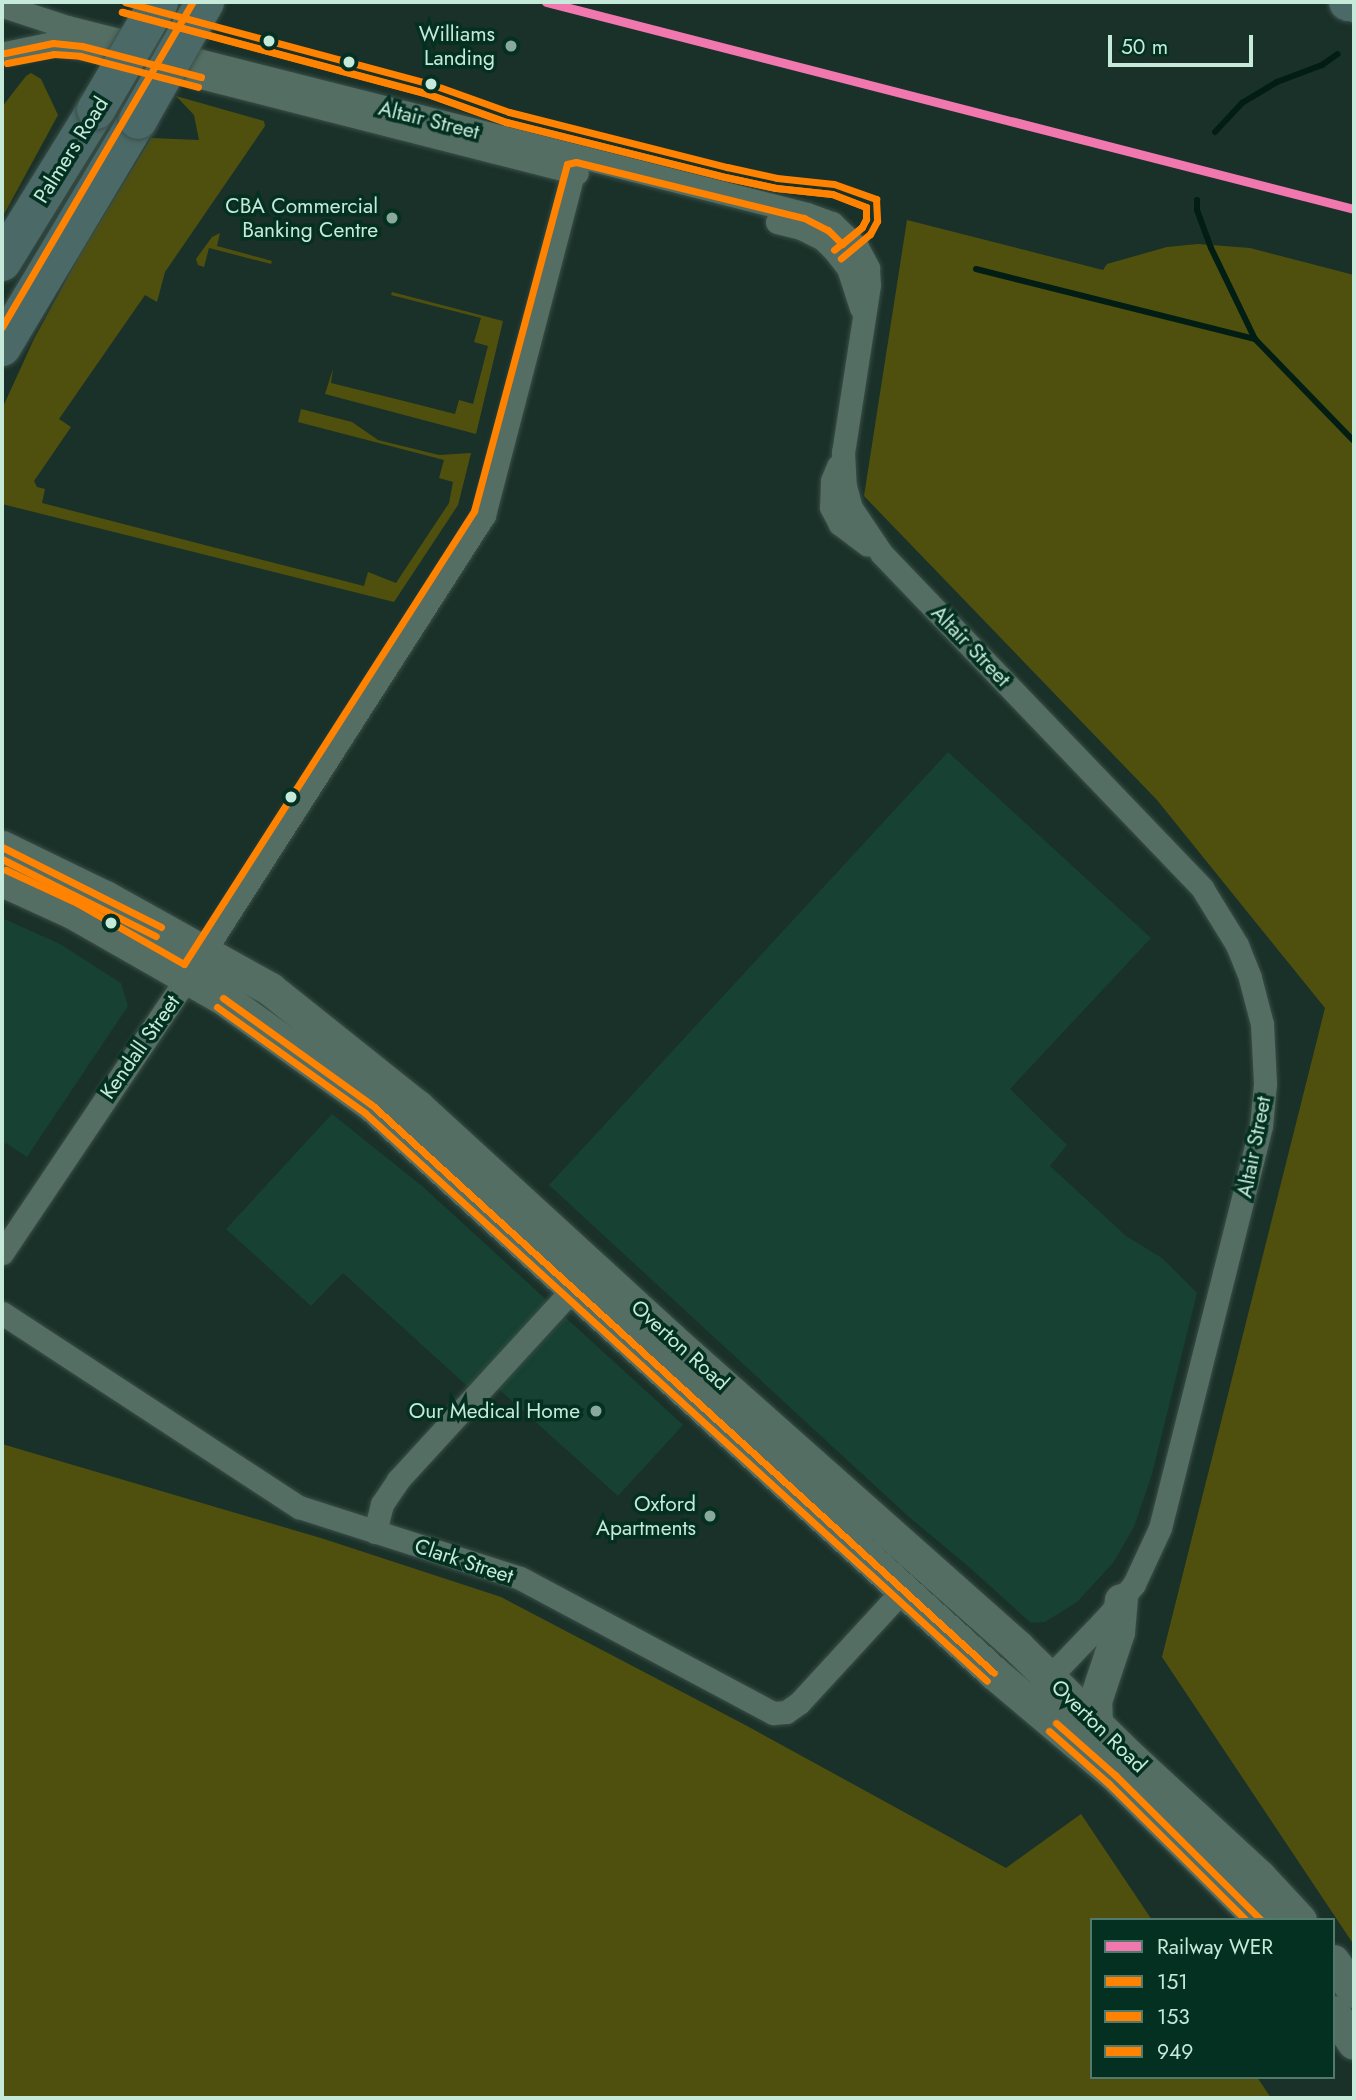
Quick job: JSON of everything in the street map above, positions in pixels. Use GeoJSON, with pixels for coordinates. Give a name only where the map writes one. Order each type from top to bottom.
{"type":"FeatureCollection","features":[{"type":"Feature","properties":{"kind":"highway","name":"Palmers Road"},"geometry":{"type":"LineString","coordinates":[[2,262],[159,2]]}},
{"type":"Feature","properties":{"kind":"highway","name":"Palmers Road"},"geometry":{"type":"LineString","coordinates":[[2,348],[205,2]]}},
{"type":"Feature","properties":{"kind":"highway"},"geometry":{"type":"LineString","coordinates":[[1348,2],[1354,3]]}},
{"type":"Feature","properties":{"kind":"street"},"geometry":{"type":"LineString","coordinates":[[2,5],[9,12],[14,29],[10,46],[3,54]]}},
{"type":"Feature","properties":{"kind":"street","name":"Altair Street"},"geometry":{"type":"LineString","coordinates":[[2,5],[67,27],[575,164]]}},
{"type":"Feature","properties":{"kind":"street","name":"Altair Street"},"geometry":{"type":"LineString","coordinates":[[3,54],[53,43],[82,46],[575,164],[807,214],[832,223],[857,247],[866,262],[869,285],[843,452],[847,498],[857,519],[881,554],[1202,888],[1237,945],[1258,1007],[1265,1084],[1256,1150],[1160,1528],[1143,1568],[1121,1600],[1038,1689]]}},
{"type":"Feature","properties":{"kind":"street","name":"Kendall Street"},"geometry":{"type":"LineString","coordinates":[[2,1253],[195,964],[484,515],[575,164]]}},
{"type":"Feature","properties":{"kind":"street","name":"Overton Road"},"geometry":{"type":"LineString","coordinates":[[2,848],[195,964],[233,1004],[372,1105],[904,1589],[1038,1689],[1096,1724],[1259,1876],[1298,1918]]}},
{"type":"Feature","properties":{"kind":"street","name":"Overton Road"},"geometry":{"type":"LineString","coordinates":[[2,880],[195,964],[270,989],[418,1107],[670,1338],[1018,1647],[1038,1689],[1115,1774],[1259,1918]]}},
{"type":"Feature","properties":{"kind":"street"},"geometry":{"type":"LineString","coordinates":[[375,1532],[382,1504],[398,1480],[574,1288]]}},
{"type":"Feature","properties":{"kind":"street","name":"Clark Street"},"geometry":{"type":"LineString","coordinates":[[2,1313],[287,1501],[309,1512],[520,1578],[764,1709],[780,1713],[799,1703],[904,1589]]}},
{"type":"Feature","properties":{"kind":"street"},"geometry":{"type":"LineString","coordinates":[[1096,1724],[1095,1701],[1118,1632],[1121,1600]]}},
{"type":"Feature","properties":{"kind":"street"},"geometry":{"type":"LineString","coordinates":[[1335,1964],[1354,1991]]}},
{"type":"Feature","properties":{"kind":"street"},"geometry":{"type":"LineString","coordinates":[[1335,2015],[1354,2043]]}},
{"type":"Feature","properties":{"kind":"shaded area"},"geometry":{"type":"Polygon","coordinates":[[[31,73],[41,79],[58,115],[2,218],[2,107],[31,73]]]}},
{"type":"Feature","properties":{"kind":"shaded area"},"geometry":{"type":"Polygon","coordinates":[[[176,96],[264,121],[265,126],[165,272],[157,302],[145,295],[59,419],[71,427],[34,481],[37,487],[45,489],[42,503],[364,586],[368,572],[396,583],[449,503],[453,482],[439,478],[444,460],[298,422],[301,409],[352,422],[378,440],[439,455],[471,453],[458,505],[394,602],[2,504],[2,409],[34,339],[79,256],[151,138],[199,140],[194,115],[176,96]]]}},
{"type":"Feature","properties":{"kind":"shaded area"},"geometry":{"type":"Polygon","coordinates":[[[907,220],[1103,270],[1107,264],[1167,247],[1198,244],[1250,248],[1354,275],[1354,1945],[1162,1657],[1325,1008],[1157,800],[864,496],[907,220]]]}},
{"type":"Feature","properties":{"kind":"shaded area"},"geometry":{"type":"Polygon","coordinates":[[[220,233],[217,246],[272,261],[271,264],[209,248],[204,267],[198,265],[196,259],[212,237],[220,233]]]}},
{"type":"Feature","properties":{"kind":"shaded area"},"geometry":{"type":"Polygon","coordinates":[[[392,292],[503,321],[476,434],[325,394],[333,369],[331,383],[455,414],[459,400],[473,404],[488,346],[474,342],[481,318],[391,295],[392,292]]]}},
{"type":"Feature","properties":{"kind":"shaded area"},"geometry":{"type":"Polygon","coordinates":[[[948,752],[1151,938],[1010,1089],[1067,1145],[1050,1166],[1126,1236],[1162,1258],[1197,1293],[1152,1474],[1134,1527],[1113,1563],[1077,1602],[1045,1622],[1031,1623],[909,1517],[549,1185],[948,752]]]}},
{"type":"Feature","properties":{"kind":"shaded area"},"geometry":{"type":"Polygon","coordinates":[[[2,918],[60,944],[121,983],[128,1006],[27,1157],[6,1143],[2,1149],[2,918]]]}},
{"type":"Feature","properties":{"kind":"shaded area"},"geometry":{"type":"Polygon","coordinates":[[[332,1114],[422,1186],[683,1425],[618,1496],[490,1381],[477,1395],[343,1273],[311,1306],[226,1229],[332,1114]]]}},
{"type":"Feature","properties":{"kind":"shaded area"},"geometry":{"type":"Polygon","coordinates":[[[2,1444],[324,1539],[501,1597],[749,1727],[1006,1868],[1081,1814],[1151,1918],[1090,1918],[1090,2079],[1258,2079],[1271,2098],[2,2098],[2,1444]]]}},
{"type":"Feature","properties":{"kind":"waterway"},"geometry":{"type":"LineString","coordinates":[[1215,132],[1242,103],[1277,82],[1322,65],[1338,54]]}},
{"type":"Feature","properties":{"kind":"waterway"},"geometry":{"type":"LineString","coordinates":[[1197,200],[1197,210],[1211,248],[1255,339],[1354,441]]}},
{"type":"Feature","properties":{"kind":"waterway"},"geometry":{"type":"LineString","coordinates":[[976,269],[1255,339]]}},
{"type":"Feature","properties":{"kind":"rail line","name":"WER"},"geometry":{"type":"LineString","coordinates":[[546,2],[1354,209]]}},
{"type":"Feature","properties":{"kind":"transit line","name":"151"},"geometry":{"type":"LineString","coordinates":[[125,2],[428,83],[509,112],[727,167],[777,178],[834,184],[876,199],[877,221],[870,234],[841,258]]}},
{"type":"Feature","properties":{"kind":"transit line","name":"949"},"geometry":{"type":"LineString","coordinates":[[2,327],[193,2]]}},
{"type":"Feature","properties":{"kind":"transit line","name":"153"},"geometry":{"type":"LineString","coordinates":[[122,12],[425,93],[506,122],[725,177],[776,188],[832,194],[866,207],[866,219],[862,227],[834,250]]}},
{"type":"Feature","properties":{"kind":"transit line","name":"949"},"geometry":{"type":"LineString","coordinates":[[6,870],[77,903],[184,964],[474,511],[567,164],[576,162],[804,218],[828,230],[842,244],[862,227],[866,219],[866,207],[832,194],[776,188],[725,177],[506,122],[425,93],[122,12]]}},
{"type":"Feature","properties":{"kind":"transit line","name":"151"},"geometry":{"type":"LineString","coordinates":[[5,53],[53,43],[82,46],[201,77]]}},
{"type":"Feature","properties":{"kind":"transit line","name":"153"},"geometry":{"type":"LineString","coordinates":[[7,63],[54,54],[80,56],[198,87]]}},
{"type":"Feature","properties":{"kind":"transit line","name":"151"},"geometry":{"type":"LineString","coordinates":[[2,847],[161,927]]}},
{"type":"Feature","properties":{"kind":"transit line","name":"153"},"geometry":{"type":"LineString","coordinates":[[2,859],[156,936]]}},
{"type":"Feature","properties":{"kind":"transit line","name":"151"},"geometry":{"type":"LineString","coordinates":[[223,998],[372,1105],[994,1673]]}},
{"type":"Feature","properties":{"kind":"transit line","name":"153"},"geometry":{"type":"LineString","coordinates":[[217,1007],[365,1113],[987,1681]]}},
{"type":"Feature","properties":{"kind":"transit line","name":"151"},"geometry":{"type":"LineString","coordinates":[[1056,1723],[1115,1775],[1259,1918]]}},
{"type":"Feature","properties":{"kind":"transit line","name":"153"},"geometry":{"type":"LineString","coordinates":[[1049,1731],[1108,1783],[1244,1918]]}},
{"type":"Feature","properties":{"kind":"place","name":"Williams Landing"},"geometry":{"type":"Point","coordinates":[511,46]}},
{"type":"Feature","properties":{"kind":"place","name":"CBA Commercial Banking Centre"},"geometry":{"type":"Point","coordinates":[392,218]}},
{"type":"Feature","properties":{"kind":"place","name":"Our Medical Home"},"geometry":{"type":"Point","coordinates":[596,1411]}},
{"type":"Feature","properties":{"kind":"place","name":"Oxford Apartments"},"geometry":{"type":"Point","coordinates":[710,1516]}}]}
